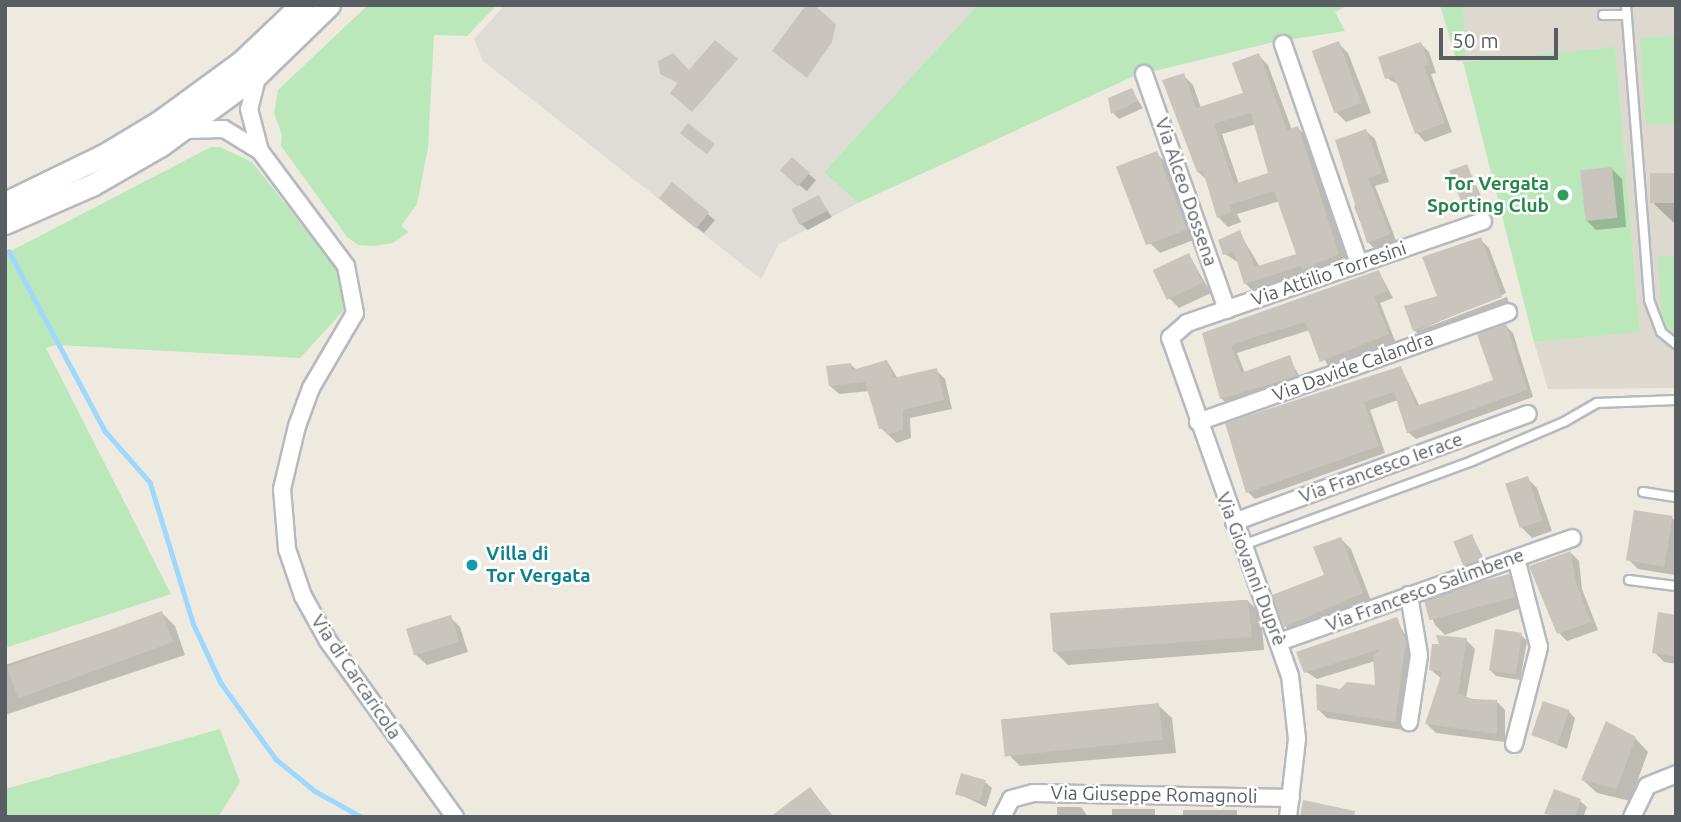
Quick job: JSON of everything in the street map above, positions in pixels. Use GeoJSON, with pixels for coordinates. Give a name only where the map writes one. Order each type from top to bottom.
{"type":"FeatureCollection","features":[{"type":"Feature","properties":{"kind":"street"},"geometry":{"type":"LineString","coordinates":[[5,203],[104,155],[159,122],[235,67],[301,5]]}},
{"type":"Feature","properties":{"kind":"street"},"geometry":{"type":"LineString","coordinates":[[5,223],[92,185],[184,130],[258,74],[329,5]]}},
{"type":"Feature","properties":{"kind":"street"},"geometry":{"type":"LineString","coordinates":[[1283,44],[1359,264]]}},
{"type":"Feature","properties":{"kind":"street","name":"Via di Carcaricola"},"geometry":{"type":"LineString","coordinates":[[258,74],[248,109],[260,151],[342,259],[355,299],[348,330],[302,408],[286,465],[282,514],[292,566],[328,641],[455,817]]}},
{"type":"Feature","properties":{"kind":"street","name":"Via Alceo Dossena"},"geometry":{"type":"LineString","coordinates":[[1144,74],[1227,310]]}},
{"type":"Feature","properties":{"kind":"street","name":"Via di Carcaricola"},"geometry":{"type":"LineString","coordinates":[[184,130],[224,129],[260,151]]}},
{"type":"Feature","properties":{"kind":"street","name":"Via Attilio Torresini"},"geometry":{"type":"LineString","coordinates":[[1176,329],[1483,221]]}},
{"type":"Feature","properties":{"kind":"street","name":"Via Davide Calandra"},"geometry":{"type":"LineString","coordinates":[[1198,422],[1508,312]]}},
{"type":"Feature","properties":{"kind":"street","name":"Via Giovanni Duprè"},"geometry":{"type":"LineString","coordinates":[[1176,329],[1171,345],[1279,642],[1296,708],[1288,817]]}},
{"type":"Feature","properties":{"kind":"street","name":"Via Francesco Ierace"},"geometry":{"type":"LineString","coordinates":[[1234,522],[1528,414]]}},
{"type":"Feature","properties":{"kind":"street","name":"Via Francesco Salimbene"},"geometry":{"type":"LineString","coordinates":[[1279,642],[1572,538]]}},
{"type":"Feature","properties":{"kind":"street"},"geometry":{"type":"LineString","coordinates":[[1514,744],[1539,647],[1516,558]]}},
{"type":"Feature","properties":{"kind":"street"},"geometry":{"type":"LineString","coordinates":[[1409,596],[1419,655],[1409,722]]}},
{"type":"Feature","properties":{"kind":"street"},"geometry":{"type":"LineString","coordinates":[[1632,817],[1647,786],[1676,774]]}},
{"type":"Feature","properties":{"kind":"street","name":"Via Giuseppe Romagnoli"},"geometry":{"type":"LineString","coordinates":[[1002,817],[1007,803],[1018,796],[1291,798]]}},
{"type":"Feature","properties":{"kind":"lane"},"geometry":{"type":"LineString","coordinates":[[1603,15],[1626,10],[1648,300],[1661,332],[1676,344]]}},
{"type":"Feature","properties":{"kind":"lane"},"geometry":{"type":"LineString","coordinates":[[1243,545],[1472,461],[1601,402],[1676,400]]}},
{"type":"Feature","properties":{"kind":"lane"},"geometry":{"type":"LineString","coordinates":[[1643,492],[1676,497]]}},
{"type":"Feature","properties":{"kind":"lane"},"geometry":{"type":"LineString","coordinates":[[1629,580],[1676,586]]}},
{"type":"Feature","properties":{"kind":"shaded area"},"geometry":{"type":"Polygon","coordinates":[[[505,5],[979,6],[824,172],[858,203],[779,244],[761,279],[483,61],[474,39],[505,5]]]}},
{"type":"Feature","properties":{"kind":"shaded area"},"geometry":{"type":"Polygon","coordinates":[[[1440,5],[1676,5],[1676,388],[1548,389],[1534,342],[1640,331],[1615,48],[1457,62],[1440,5]]]}},
{"type":"Feature","properties":{"kind":"green space"},"geometry":{"type":"Polygon","coordinates":[[[368,5],[497,5],[467,36],[434,35],[428,148],[417,204],[401,226],[409,232],[393,243],[374,246],[358,245],[347,237],[281,146],[282,135],[274,113],[278,90],[368,5]]]}},
{"type":"Feature","properties":{"kind":"green space"},"geometry":{"type":"Polygon","coordinates":[[[978,5],[1348,5],[1335,12],[1345,31],[1274,42],[1134,76],[858,203],[824,172],[978,5]]]}},
{"type":"Feature","properties":{"kind":"green space"},"geometry":{"type":"Polygon","coordinates":[[[1440,5],[1463,5],[1465,55],[1457,62],[1440,5]]]}},
{"type":"Feature","properties":{"kind":"green space"},"geometry":{"type":"Polygon","coordinates":[[[1676,36],[1676,123],[1646,125],[1640,38],[1676,36]]]}},
{"type":"Feature","properties":{"kind":"green space","name":"Tor Vergata Sporting Club"},"geometry":{"type":"Polygon","coordinates":[[[1615,47],[1640,332],[1534,342],[1463,62],[1615,47]]]}},
{"type":"Feature","properties":{"kind":"green space"},"geometry":{"type":"Polygon","coordinates":[[[211,147],[220,147],[252,162],[340,273],[346,308],[300,358],[56,345],[46,348],[171,594],[5,648],[5,254],[211,147]]]}},
{"type":"Feature","properties":{"kind":"green space"},"geometry":{"type":"Polygon","coordinates":[[[1676,256],[1676,338],[1662,318],[1658,257],[1676,256]]]}},
{"type":"Feature","properties":{"kind":"green space"},"geometry":{"type":"Polygon","coordinates":[[[220,729],[240,782],[218,817],[5,817],[5,789],[220,729]]]}},
{"type":"Feature","properties":{"kind":"building"},"geometry":{"type":"Polygon","coordinates":[[[806,5],[814,5],[836,24],[832,42],[807,78],[772,51],[806,5]]]}},
{"type":"Feature","properties":{"kind":"building"},"geometry":{"type":"Polygon","coordinates":[[[715,40],[738,59],[692,112],[670,93],[678,83],[660,74],[658,61],[673,53],[689,70],[715,40]]]}},
{"type":"Feature","properties":{"kind":"building"},"geometry":{"type":"Polygon","coordinates":[[[1339,41],[1362,103],[1334,113],[1312,51],[1339,41]]]}},
{"type":"Feature","properties":{"kind":"building"},"geometry":{"type":"Polygon","coordinates":[[[1421,42],[1429,64],[1424,66],[1445,123],[1415,134],[1394,76],[1385,79],[1378,57],[1421,42]]]}},
{"type":"Feature","properties":{"kind":"building"},"geometry":{"type":"Polygon","coordinates":[[[1259,53],[1287,130],[1298,126],[1339,254],[1302,270],[1301,266],[1244,284],[1234,252],[1223,255],[1218,240],[1240,230],[1255,267],[1296,254],[1274,191],[1229,205],[1232,212],[1217,218],[1203,171],[1197,172],[1162,80],[1184,73],[1196,108],[1243,93],[1232,63],[1259,53]],[[1251,113],[1214,124],[1234,184],[1268,173],[1251,113]]]}},
{"type":"Feature","properties":{"kind":"building"},"geometry":{"type":"Polygon","coordinates":[[[1132,88],[1138,101],[1111,114],[1108,98],[1132,88]]]}},
{"type":"Feature","properties":{"kind":"building"},"geometry":{"type":"Polygon","coordinates":[[[688,123],[715,144],[707,154],[680,133],[688,123]]]}},
{"type":"Feature","properties":{"kind":"building"},"geometry":{"type":"Polygon","coordinates":[[[1366,129],[1382,173],[1368,178],[1390,234],[1367,243],[1335,140],[1366,129]]]}},
{"type":"Feature","properties":{"kind":"building"},"geometry":{"type":"Polygon","coordinates":[[[1157,151],[1187,229],[1146,245],[1116,167],[1157,151]]]}},
{"type":"Feature","properties":{"kind":"building"},"geometry":{"type":"Polygon","coordinates":[[[792,157],[810,173],[798,186],[780,170],[792,157]]]}},
{"type":"Feature","properties":{"kind":"building"},"geometry":{"type":"Polygon","coordinates":[[[1467,164],[1481,201],[1464,208],[1449,171],[1467,164]]]}},
{"type":"Feature","properties":{"kind":"building"},"geometry":{"type":"Polygon","coordinates":[[[1612,167],[1617,218],[1586,221],[1580,170],[1612,167]]]}},
{"type":"Feature","properties":{"kind":"building"},"geometry":{"type":"Polygon","coordinates":[[[1650,173],[1676,173],[1676,203],[1650,203],[1650,173]]]}},
{"type":"Feature","properties":{"kind":"building"},"geometry":{"type":"Polygon","coordinates":[[[672,182],[709,212],[696,229],[659,198],[672,182]]]}},
{"type":"Feature","properties":{"kind":"building"},"geometry":{"type":"Polygon","coordinates":[[[819,195],[827,211],[800,225],[791,209],[819,195]]]}},
{"type":"Feature","properties":{"kind":"building"},"geometry":{"type":"Polygon","coordinates":[[[1481,237],[1502,297],[1413,331],[1404,306],[1437,296],[1422,257],[1481,237]]]}},
{"type":"Feature","properties":{"kind":"building"},"geometry":{"type":"Polygon","coordinates":[[[1189,253],[1203,283],[1167,300],[1153,270],[1189,253]]]}},
{"type":"Feature","properties":{"kind":"building"},"geometry":{"type":"Polygon","coordinates":[[[1379,270],[1387,291],[1374,296],[1389,334],[1320,362],[1305,322],[1231,346],[1241,373],[1290,355],[1297,376],[1220,399],[1202,333],[1379,270]]]}},
{"type":"Feature","properties":{"kind":"building"},"geometry":{"type":"Polygon","coordinates":[[[1506,324],[1527,390],[1407,433],[1394,392],[1364,402],[1379,446],[1246,493],[1225,423],[1401,366],[1416,406],[1468,389],[1493,380],[1477,334],[1506,324]]]}},
{"type":"Feature","properties":{"kind":"building"},"geometry":{"type":"Polygon","coordinates":[[[887,360],[893,378],[937,368],[944,400],[903,410],[903,430],[887,435],[885,428],[879,429],[865,382],[829,386],[826,366],[851,363],[852,370],[887,360]]]}},
{"type":"Feature","properties":{"kind":"building"},"geometry":{"type":"Polygon","coordinates":[[[1528,476],[1543,521],[1520,528],[1505,483],[1528,476]]]}},
{"type":"Feature","properties":{"kind":"building"},"geometry":{"type":"Polygon","coordinates":[[[1634,510],[1673,516],[1665,566],[1626,560],[1634,510]]]}},
{"type":"Feature","properties":{"kind":"building"},"geometry":{"type":"Polygon","coordinates":[[[1472,534],[1482,559],[1464,567],[1453,541],[1472,534]]]}},
{"type":"Feature","properties":{"kind":"building"},"geometry":{"type":"Polygon","coordinates":[[[1341,537],[1363,593],[1284,627],[1272,595],[1324,575],[1313,547],[1341,537]]]}},
{"type":"Feature","properties":{"kind":"building"},"geometry":{"type":"Polygon","coordinates":[[[1571,551],[1575,580],[1591,622],[1557,634],[1529,566],[1571,551]]]}},
{"type":"Feature","properties":{"kind":"building"},"geometry":{"type":"Polygon","coordinates":[[[1509,574],[1515,597],[1429,620],[1423,597],[1509,574]]]}},
{"type":"Feature","properties":{"kind":"building"},"geometry":{"type":"Polygon","coordinates":[[[1248,600],[1252,637],[1053,652],[1050,613],[1248,600]]]}},
{"type":"Feature","properties":{"kind":"building"},"geometry":{"type":"Polygon","coordinates":[[[162,611],[173,642],[18,698],[7,667],[162,611]]]}},
{"type":"Feature","properties":{"kind":"building"},"geometry":{"type":"Polygon","coordinates":[[[1658,612],[1676,615],[1676,657],[1652,653],[1658,612]]]}},
{"type":"Feature","properties":{"kind":"building"},"geometry":{"type":"Polygon","coordinates":[[[451,615],[459,642],[414,656],[406,629],[451,615]]]}},
{"type":"Feature","properties":{"kind":"building"},"geometry":{"type":"Polygon","coordinates":[[[1397,617],[1406,641],[1395,722],[1317,710],[1316,684],[1340,689],[1347,682],[1375,685],[1373,656],[1380,649],[1304,673],[1296,652],[1397,617]]]}},
{"type":"Feature","properties":{"kind":"building"},"geometry":{"type":"Polygon","coordinates":[[[1495,629],[1522,633],[1516,674],[1489,671],[1495,629]]]}},
{"type":"Feature","properties":{"kind":"building"},"geometry":{"type":"Polygon","coordinates":[[[1436,635],[1467,638],[1458,693],[1472,699],[1497,700],[1497,734],[1425,724],[1442,672],[1429,670],[1432,644],[1439,644],[1436,635]]]}},
{"type":"Feature","properties":{"kind":"building"},"geometry":{"type":"Polygon","coordinates":[[[1543,701],[1569,710],[1558,744],[1531,735],[1543,701]]]}},
{"type":"Feature","properties":{"kind":"building"},"geometry":{"type":"Polygon","coordinates":[[[1159,703],[1163,740],[1005,756],[1001,720],[1159,703]]]}},
{"type":"Feature","properties":{"kind":"building"},"geometry":{"type":"Polygon","coordinates":[[[1606,721],[1636,737],[1617,789],[1581,780],[1606,721]]]}},
{"type":"Feature","properties":{"kind":"building"},"geometry":{"type":"Polygon","coordinates":[[[961,773],[986,780],[980,801],[955,794],[961,773]]]}},
{"type":"Feature","properties":{"kind":"building"},"geometry":{"type":"Polygon","coordinates":[[[810,787],[833,817],[770,817],[810,787]]]}},
{"type":"Feature","properties":{"kind":"building"},"geometry":{"type":"Polygon","coordinates":[[[1554,789],[1581,799],[1575,817],[1544,814],[1554,789]]]}},
{"type":"Feature","properties":{"kind":"building"},"geometry":{"type":"Polygon","coordinates":[[[1303,800],[1355,811],[1354,817],[1300,817],[1303,800]]]}},
{"type":"Feature","properties":{"kind":"waterway"},"geometry":{"type":"LineString","coordinates":[[9,251],[105,431],[150,482],[193,623],[221,683],[276,759],[315,791],[362,817]]}},
{"type":"Feature","properties":{"kind":"place","name":"Tor Vergata Sporting Club"},"geometry":{"type":"Point","coordinates":[1563,195]}},
{"type":"Feature","properties":{"kind":"place","name":"Villa di Tor Vergata"},"geometry":{"type":"Point","coordinates":[472,565]}}]}
